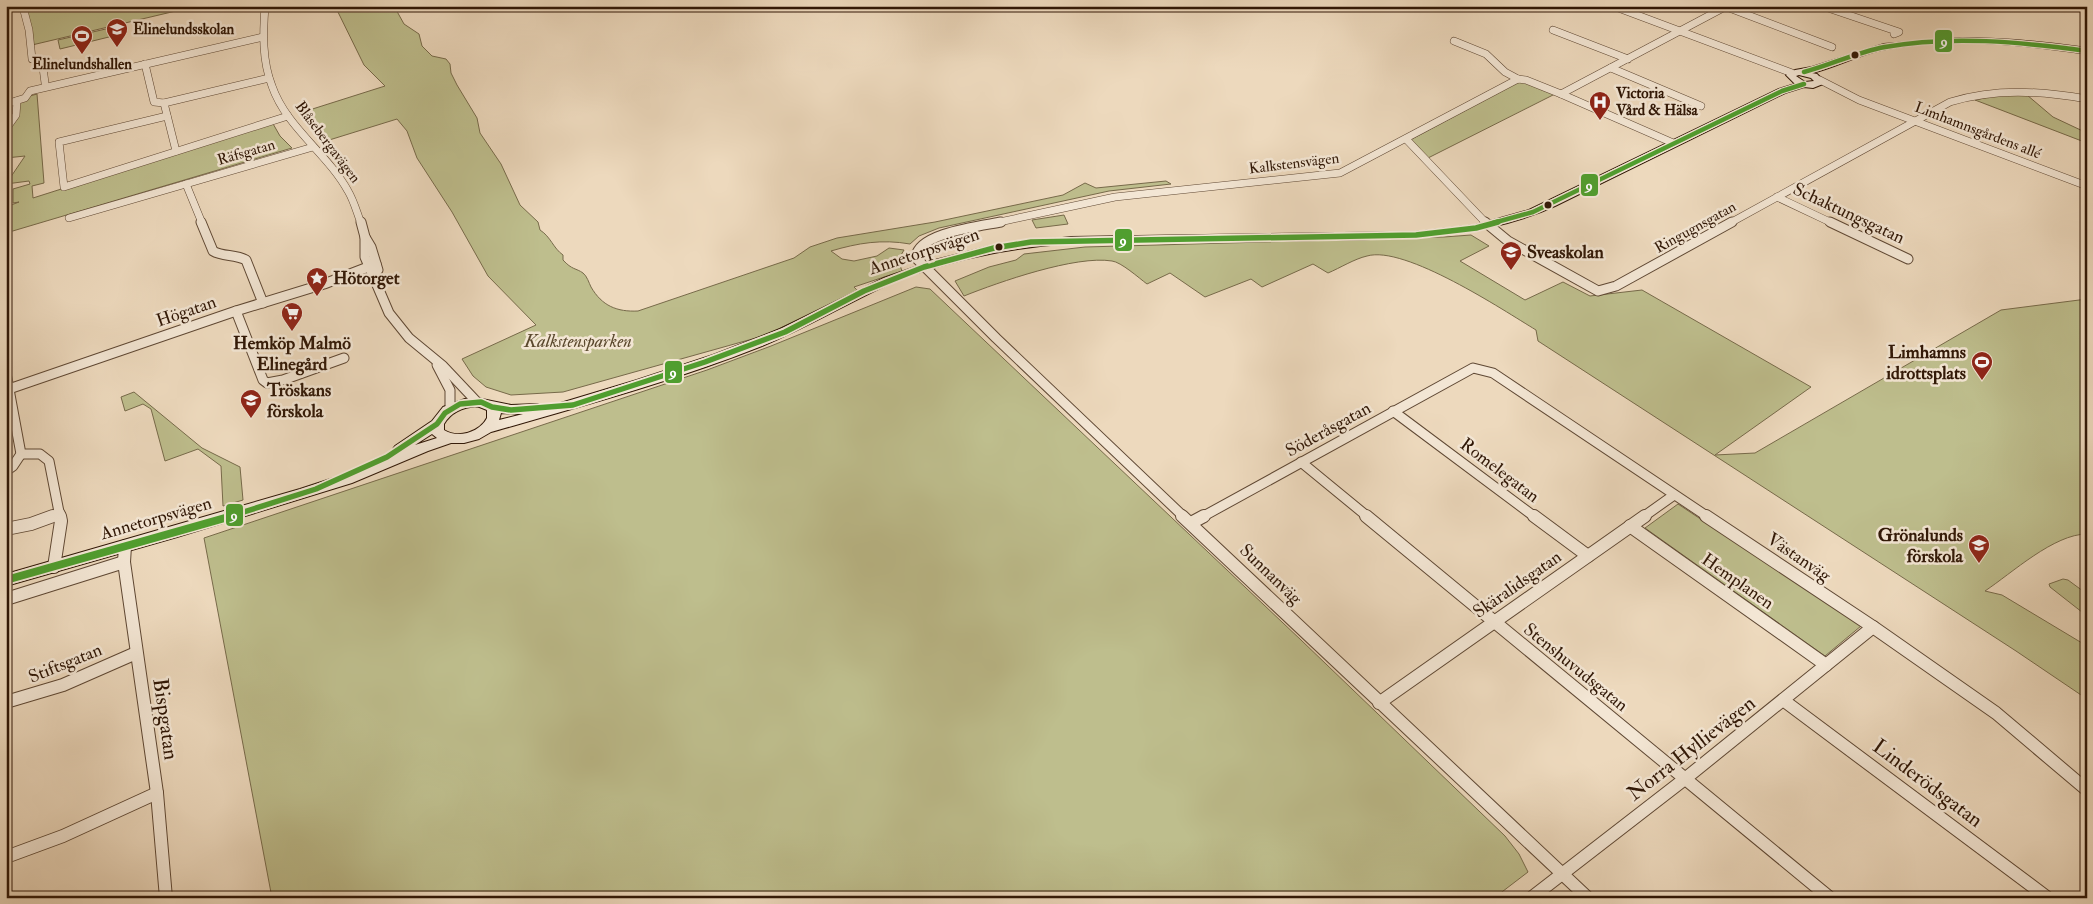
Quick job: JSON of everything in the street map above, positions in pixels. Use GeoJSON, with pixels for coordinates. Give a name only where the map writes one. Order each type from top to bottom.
{"type":"FeatureCollection","features":[{"type":"Feature","properties":{"kind":"main road","name":"Annetorpsvägen"},"geometry":{"type":"LineString","coordinates":[[1657,153],[1782,86],[1792,76],[1868,51],[1902,44],[1956,41],[2014,42],[2087,49]]}},
{"type":"Feature","properties":{"kind":"main road","name":"Annetorpsvägen"},"geometry":{"type":"LineString","coordinates":[[6,580],[316,489],[372,471],[419,449],[449,438],[469,438],[487,428],[573,405],[705,362],[785,332],[928,271],[1000,256],[1114,239],[1456,232],[1548,207],[1569,194],[1782,91],[1818,83],[1825,73],[1870,54],[1928,42]]}},
{"type":"Feature","properties":{"kind":"main road","name":"Annetorpsvägen"},"geometry":{"type":"LineString","coordinates":[[1804,72],[1820,80]]}},
{"type":"Feature","properties":{"kind":"main road"},"geometry":{"type":"LineString","coordinates":[[1792,76],[1807,84]]}},
{"type":"Feature","properties":{"kind":"main road","name":"Annetorpsvägen"},"geometry":{"type":"LineString","coordinates":[[477,402],[511,410],[573,405]]}},
{"type":"Feature","properties":{"kind":"main road"},"geometry":{"type":"LineString","coordinates":[[450,409],[466,403],[477,402]]}},
{"type":"Feature","properties":{"kind":"main road"},"geometry":{"type":"LineString","coordinates":[[487,428],[495,417],[492,407]]}},
{"type":"Feature","properties":{"kind":"main road","name":"Annetorpsvägen"},"geometry":{"type":"LineString","coordinates":[[316,489],[387,457],[437,424],[450,409]]}},
{"type":"Feature","properties":{"kind":"main road"},"geometry":{"type":"LineString","coordinates":[[437,424],[438,432],[449,438]]}},
{"type":"Feature","properties":{"kind":"street","name":"Blåsebergavägen"},"geometry":{"type":"LineString","coordinates":[[265,6],[263,37],[265,61],[272,87],[288,116],[348,191],[358,211],[365,237],[364,250],[373,266],[379,293],[389,313],[409,338],[452,375],[477,402]]}},
{"type":"Feature","properties":{"kind":"street"},"geometry":{"type":"LineString","coordinates":[[1613,6],[1792,76]]}},
{"type":"Feature","properties":{"kind":"street"},"geometry":{"type":"LineString","coordinates":[[1561,94],[1725,6],[1832,47]]}},
{"type":"Feature","properties":{"kind":"street"},"geometry":{"type":"LineString","coordinates":[[1822,6],[1899,32],[1894,34]]}},
{"type":"Feature","properties":{"kind":"street"},"geometry":{"type":"LineString","coordinates":[[24,7],[29,30],[32,60]]}},
{"type":"Feature","properties":{"kind":"street"},"geometry":{"type":"LineString","coordinates":[[1553,30],[1628,59]]}},
{"type":"Feature","properties":{"kind":"street"},"geometry":{"type":"LineString","coordinates":[[6,104],[25,98],[30,91],[45,85],[263,37]]}},
{"type":"Feature","properties":{"kind":"street"},"geometry":{"type":"LineString","coordinates":[[1454,42],[1486,54],[1505,72],[1518,79],[1526,80],[1561,94],[1673,143]]}},
{"type":"Feature","properties":{"kind":"street"},"geometry":{"type":"LineString","coordinates":[[42,60],[45,85]]}},
{"type":"Feature","properties":{"kind":"street"},"geometry":{"type":"LineString","coordinates":[[145,64],[154,102],[164,103],[269,78]]}},
{"type":"Feature","properties":{"kind":"street"},"geometry":{"type":"LineString","coordinates":[[1611,68],[1701,106]]}},
{"type":"Feature","properties":{"kind":"street","name":"Kalkstensvägen"},"geometry":{"type":"LineString","coordinates":[[928,271],[916,258],[917,249],[923,243],[941,235],[1115,197],[1340,173],[1518,79]]}},
{"type":"Feature","properties":{"kind":"street","name":"Limhamnsgårdens allé"},"geometry":{"type":"LineString","coordinates":[[1820,80],[1859,100]]}},
{"type":"Feature","properties":{"kind":"street","name":"Limhamnsgårdens allé"},"geometry":{"type":"LineString","coordinates":[[1807,84],[1914,120],[2087,186]]}},
{"type":"Feature","properties":{"kind":"street","name":"Ringugnsgatan"},"geometry":{"type":"LineString","coordinates":[[1406,139],[1485,223],[1508,241],[1598,291],[1616,286],[1914,120],[1950,102],[1982,93],[2029,92],[2087,99]]}},
{"type":"Feature","properties":{"kind":"street"},"geometry":{"type":"LineString","coordinates":[[6,129],[16,115],[17,101]]}},
{"type":"Feature","properties":{"kind":"street"},"geometry":{"type":"LineString","coordinates":[[164,103],[176,151]]}},
{"type":"Feature","properties":{"kind":"street"},"geometry":{"type":"LineString","coordinates":[[167,116],[59,142],[64,187],[288,116]]}},
{"type":"Feature","properties":{"kind":"street","name":"Räfsgatan"},"geometry":{"type":"LineString","coordinates":[[70,218],[313,147]]}},
{"type":"Feature","properties":{"kind":"street"},"geometry":{"type":"LineString","coordinates":[[186,184],[213,251],[218,255],[242,257],[246,260],[264,302]]}},
{"type":"Feature","properties":{"kind":"street","name":"Schaktungsgatan"},"geometry":{"type":"LineString","coordinates":[[1777,197],[1908,259]]}},
{"type":"Feature","properties":{"kind":"street","name":"Högatan"},"geometry":{"type":"LineString","coordinates":[[8,389],[373,266]]}},
{"type":"Feature","properties":{"kind":"street","name":"Sunnanväg"},"geometry":{"type":"LineString","coordinates":[[928,271],[1379,703],[1588,898]]}},
{"type":"Feature","properties":{"kind":"street"},"geometry":{"type":"LineString","coordinates":[[236,311],[263,380],[267,383],[283,380],[344,358]]}},
{"type":"Feature","properties":{"kind":"street","name":"Blåsebergavägen"},"geometry":{"type":"LineString","coordinates":[[434,360],[450,390],[450,409]]}},
{"type":"Feature","properties":{"kind":"street","name":"Söderåsgatan"},"geometry":{"type":"LineString","coordinates":[[1191,523],[1473,368],[1482,369]]}},
{"type":"Feature","properties":{"kind":"street","name":"Västanväg"},"geometry":{"type":"LineString","coordinates":[[1482,369],[1493,373],[1873,627],[1996,712],[2087,790]]}},
{"type":"Feature","properties":{"kind":"street"},"geometry":{"type":"LineString","coordinates":[[6,373],[21,454],[13,466],[6,471]]}},
{"type":"Feature","properties":{"kind":"street","name":"Romelegatan"},"geometry":{"type":"LineString","coordinates":[[1393,411],[1588,556]]}},
{"type":"Feature","properties":{"kind":"street"},"geometry":{"type":"LineString","coordinates":[[21,454],[40,453],[47,456],[61,522],[54,567]]}},
{"type":"Feature","properties":{"kind":"street","name":"Stenshuvudsgatan"},"geometry":{"type":"LineString","coordinates":[[1301,462],[1830,898]]}},
{"type":"Feature","properties":{"kind":"street","name":"Skäralidsgatan"},"geometry":{"type":"LineString","coordinates":[[1379,703],[1674,495]]}},
{"type":"Feature","properties":{"kind":"street"},"geometry":{"type":"LineString","coordinates":[[6,529],[31,524],[60,513]]}},
{"type":"Feature","properties":{"kind":"street","name":"Hemplanen"},"geometry":{"type":"LineString","coordinates":[[1630,526],[1826,665]]}},
{"type":"Feature","properties":{"kind":"street","name":"Bispgatan"},"geometry":{"type":"LineString","coordinates":[[125,546],[124,562],[157,793],[166,898]]}},
{"type":"Feature","properties":{"kind":"street","name":"Annetorpsvägen"},"geometry":{"type":"LineString","coordinates":[[6,600],[124,562]]}},
{"type":"Feature","properties":{"kind":"street","name":"Norra Hyllievägen"},"geometry":{"type":"LineString","coordinates":[[1531,898],[1686,778],[1873,627]]}},
{"type":"Feature","properties":{"kind":"street","name":"Stiftsgatan"},"geometry":{"type":"LineString","coordinates":[[6,702],[64,685],[136,652]]}},
{"type":"Feature","properties":{"kind":"street","name":"Linderödsgatan"},"geometry":{"type":"LineString","coordinates":[[1783,700],[2048,898]]}},
{"type":"Feature","properties":{"kind":"street"},"geometry":{"type":"LineString","coordinates":[[6,857],[63,836],[157,793]]}},
{"type":"Feature","properties":{"kind":"street"},"geometry":{"type":"LineString","coordinates":[[2083,898],[2087,896]]}},
{"type":"Feature","properties":{"kind":"green space"},"geometry":{"type":"Polygon","coordinates":[[[26,6],[197,6],[32,45],[26,6]]]}},
{"type":"Feature","properties":{"kind":"green space","name":"Kalkstensparken"},"geometry":{"type":"Polygon","coordinates":[[[335,6],[394,6],[404,24],[419,34],[422,46],[432,56],[446,59],[450,64],[451,73],[457,85],[477,118],[480,133],[501,164],[520,205],[538,222],[540,230],[563,255],[563,260],[569,266],[584,274],[595,294],[600,299],[617,309],[638,311],[794,258],[810,247],[837,238],[935,222],[1063,195],[1085,183],[1096,188],[1166,181],[1171,184],[1109,191],[939,228],[919,236],[910,244],[870,243],[831,251],[842,259],[854,261],[877,256],[889,248],[904,250],[898,260],[902,271],[854,287],[857,290],[840,301],[763,336],[563,392],[511,395],[486,387],[473,376],[462,359],[536,325],[488,276],[452,212],[417,158],[407,131],[397,119],[326,141],[303,112],[385,86],[364,65],[335,6]]]}},
{"type":"Feature","properties":{"kind":"green space"},"geometry":{"type":"Polygon","coordinates":[[[110,28],[113,36],[60,49],[58,40],[110,28]]]}},
{"type":"Feature","properties":{"kind":"green space"},"geometry":{"type":"Polygon","coordinates":[[[1520,81],[1555,94],[1428,158],[1410,140],[1520,81]]]}},
{"type":"Feature","properties":{"kind":"green space"},"geometry":{"type":"Polygon","coordinates":[[[37,94],[44,183],[32,186],[33,198],[272,122],[280,136],[292,148],[6,233],[6,207],[19,202],[13,203],[13,189],[30,184],[29,181],[6,184],[25,156],[6,158],[6,132],[19,99],[37,94]]]}},
{"type":"Feature","properties":{"kind":"green space"},"geometry":{"type":"Polygon","coordinates":[[[2002,94],[2027,95],[2053,117],[2087,133],[2087,143],[1975,100],[2002,94]]]}},
{"type":"Feature","properties":{"kind":"green space"},"geometry":{"type":"Polygon","coordinates":[[[1064,215],[1068,224],[1036,228],[1032,220],[1064,215]]]}},
{"type":"Feature","properties":{"kind":"green space"},"geometry":{"type":"Polygon","coordinates":[[[1471,235],[1489,246],[1460,261],[1525,300],[1563,282],[1590,296],[1642,290],[1811,387],[1715,455],[1755,453],[2001,310],[2087,299],[2087,534],[2061,540],[2047,547],[1985,591],[2002,595],[2087,646],[2087,699],[1538,341],[1536,330],[1453,281],[1405,260],[1384,255],[1367,256],[1328,273],[1313,264],[1262,287],[1251,279],[1205,297],[1170,273],[1147,284],[1116,262],[1097,260],[1038,271],[964,296],[955,281],[989,267],[1016,260],[1024,254],[1085,247],[1471,235]]]}},
{"type":"Feature","properties":{"kind":"green space"},"geometry":{"type":"Polygon","coordinates":[[[916,287],[930,289],[1301,640],[1505,836],[1519,854],[1528,872],[1494,898],[272,898],[204,538],[707,370],[916,287]]]}},
{"type":"Feature","properties":{"kind":"green space"},"geometry":{"type":"Polygon","coordinates":[[[134,392],[202,448],[240,467],[243,500],[223,506],[221,466],[198,449],[165,461],[151,409],[143,404],[125,411],[121,397],[134,392]]]}},
{"type":"Feature","properties":{"kind":"green space"},"geometry":{"type":"Polygon","coordinates":[[[1678,504],[1861,626],[1825,656],[1645,528],[1678,504]]]}},
{"type":"Feature","properties":{"kind":"green space"},"geometry":{"type":"Polygon","coordinates":[[[2063,579],[2068,580],[2087,594],[2087,616],[2050,587],[2049,584],[2063,579]]]}},
{"type":"Feature","properties":{"kind":"transit line","name":"9"},"geometry":{"type":"LineString","coordinates":[[1804,72],[1874,49],[1935,41],[1986,41],[2087,51]]}},
{"type":"Feature","properties":{"kind":"transit line","name":"9"},"geometry":{"type":"LineString","coordinates":[[6,580],[242,513],[316,489],[387,457],[437,424],[445,413],[460,404],[481,402],[492,407],[511,410],[573,405],[705,362],[785,332],[864,291],[924,267],[994,248],[1031,242],[1416,235],[1476,228],[1533,212],[1782,91],[1804,84]]}},
{"type":"Feature","properties":{"kind":"place","name":"Elinelundsskolan"},"geometry":{"type":"Point","coordinates":[117,48]}},
{"type":"Feature","properties":{"kind":"place","name":"Elinelundshallen"},"geometry":{"type":"Point","coordinates":[82,55]}},
{"type":"Feature","properties":{"kind":"place","name":"Victoria Vård & Hälsa"},"geometry":{"type":"Point","coordinates":[1600,121]}},
{"type":"Feature","properties":{"kind":"place","name":"Sveaskolan"},"geometry":{"type":"Point","coordinates":[1511,271]}},
{"type":"Feature","properties":{"kind":"place","name":"Hötorget"},"geometry":{"type":"Point","coordinates":[317,297]}},
{"type":"Feature","properties":{"kind":"place","name":"Hemköp Malmö Elinegård"},"geometry":{"type":"Point","coordinates":[292,332]}},
{"type":"Feature","properties":{"kind":"place","name":"Limhamns idrottsplats"},"geometry":{"type":"Point","coordinates":[1982,381]}},
{"type":"Feature","properties":{"kind":"place","name":"Tröskans förskola"},"geometry":{"type":"Point","coordinates":[251,419]}},
{"type":"Feature","properties":{"kind":"place","name":"Grönalunds förskola"},"geometry":{"type":"Point","coordinates":[1979,564]}}]}
